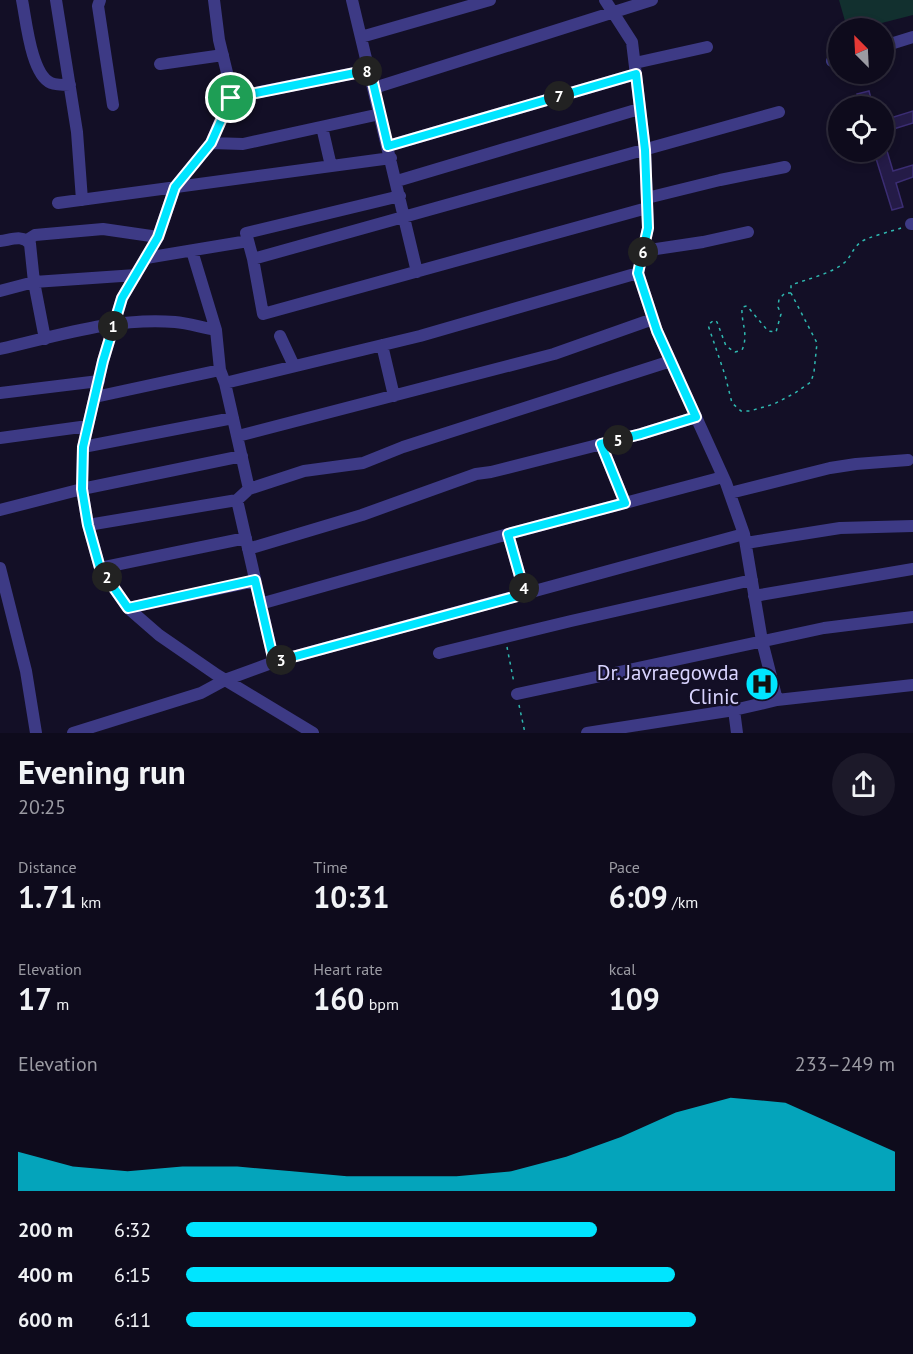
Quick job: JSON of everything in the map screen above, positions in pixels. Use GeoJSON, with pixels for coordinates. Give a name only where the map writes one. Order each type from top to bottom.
{"type":"FeatureCollection","features":[{"type":"Feature","properties":{"kind":"street"},"geometry":{"type":"LineString","coordinates":[[22,0],[32,52],[41,74],[50,83],[70,85]]}},
{"type":"Feature","properties":{"kind":"street"},"geometry":{"type":"LineString","coordinates":[[56,0],[77,132],[82,200]]}},
{"type":"Feature","properties":{"kind":"street"},"geometry":{"type":"LineString","coordinates":[[100,0],[98,6],[113,105]]}},
{"type":"Feature","properties":{"kind":"street"},"geometry":{"type":"LineString","coordinates":[[214,0],[219,40],[231,98],[211,143],[175,187],[158,237],[122,298],[83,447],[82,489],[88,525],[100,568],[128,608],[159,634],[225,680],[313,733]]}},
{"type":"Feature","properties":{"kind":"street"},"geometry":{"type":"LineString","coordinates":[[352,0],[417,272]]}},
{"type":"Feature","properties":{"kind":"street"},"geometry":{"type":"LineString","coordinates":[[361,36],[490,0]]}},
{"type":"Feature","properties":{"kind":"street"},"geometry":{"type":"LineString","coordinates":[[605,0],[633,42],[645,150],[648,228],[638,273],[657,331],[730,493],[745,538],[762,641],[777,700]]}},
{"type":"Feature","properties":{"kind":"street"},"geometry":{"type":"LineString","coordinates":[[374,88],[652,0]]}},
{"type":"Feature","properties":{"kind":"street"},"geometry":{"type":"LineString","coordinates":[[894,43],[913,37]]}},
{"type":"Feature","properties":{"kind":"street"},"geometry":{"type":"LineString","coordinates":[[58,203],[331,166],[390,152],[635,68],[707,47]]}},
{"type":"Feature","properties":{"kind":"street"},"geometry":{"type":"LineString","coordinates":[[160,64],[223,55]]}},
{"type":"Feature","properties":{"kind":"street"},"geometry":{"type":"LineString","coordinates":[[231,98],[370,70]]}},
{"type":"Feature","properties":{"kind":"street"},"geometry":{"type":"LineString","coordinates":[[397,181],[639,109]]}},
{"type":"Feature","properties":{"kind":"street"},"geometry":{"type":"LineString","coordinates":[[253,259],[779,112]]}},
{"type":"Feature","properties":{"kind":"street"},"geometry":{"type":"LineString","coordinates":[[211,143],[243,144],[380,114]]}},
{"type":"Feature","properties":{"kind":"street"},"geometry":{"type":"LineString","coordinates":[[322,127],[331,166]]}},
{"type":"Feature","properties":{"kind":"street"},"geometry":{"type":"LineString","coordinates":[[400,196],[246,232],[263,314],[417,272],[720,180],[785,168]]}},
{"type":"Feature","properties":{"kind":"street"},"geometry":{"type":"LineString","coordinates":[[27,240],[35,235],[103,229],[158,237]]}},
{"type":"Feature","properties":{"kind":"street"},"geometry":{"type":"LineString","coordinates":[[643,251],[703,242],[748,232]]}},
{"type":"Feature","properties":{"kind":"street"},"geometry":{"type":"LineString","coordinates":[[0,241],[21,238],[30,244],[34,282],[45,339]]}},
{"type":"Feature","properties":{"kind":"street"},"geometry":{"type":"LineString","coordinates":[[146,258],[248,241]]}},
{"type":"Feature","properties":{"kind":"street"},"geometry":{"type":"LineString","coordinates":[[192,251],[216,330],[219,370],[225,383],[249,489]]}},
{"type":"Feature","properties":{"kind":"street"},"geometry":{"type":"LineString","coordinates":[[225,383],[420,336],[638,273]]}},
{"type":"Feature","properties":{"kind":"street"},"geometry":{"type":"LineString","coordinates":[[0,291],[34,282],[136,275]]}},
{"type":"Feature","properties":{"kind":"street"},"geometry":{"type":"LineString","coordinates":[[238,436],[554,354],[653,319]]}},
{"type":"Feature","properties":{"kind":"street"},"geometry":{"type":"LineString","coordinates":[[0,349],[114,324],[149,321],[177,322],[216,330]]}},
{"type":"Feature","properties":{"kind":"street"},"geometry":{"type":"LineString","coordinates":[[280,336],[294,366]]}},
{"type":"Feature","properties":{"kind":"street"},"geometry":{"type":"LineString","coordinates":[[382,345],[394,396]]}},
{"type":"Feature","properties":{"kind":"street"},"geometry":{"type":"LineString","coordinates":[[88,525],[237,500],[249,489],[304,471],[363,463],[403,447],[671,361]]}},
{"type":"Feature","properties":{"kind":"street"},"geometry":{"type":"LineString","coordinates":[[95,398],[219,370]]}},
{"type":"Feature","properties":{"kind":"street"},"geometry":{"type":"LineString","coordinates":[[0,393],[99,381]]}},
{"type":"Feature","properties":{"kind":"street"},"geometry":{"type":"LineString","coordinates":[[100,568],[247,544],[362,516],[476,474],[641,434],[696,417]]}},
{"type":"Feature","properties":{"kind":"street"},"geometry":{"type":"LineString","coordinates":[[83,447],[233,418]]}},
{"type":"Feature","properties":{"kind":"street"},"geometry":{"type":"LineString","coordinates":[[0,438],[88,426]]}},
{"type":"Feature","properties":{"kind":"street"},"geometry":{"type":"LineString","coordinates":[[601,444],[625,503]]}},
{"type":"Feature","properties":{"kind":"street"},"geometry":{"type":"LineString","coordinates":[[0,510],[82,489],[242,456]]}},
{"type":"Feature","properties":{"kind":"street"},"geometry":{"type":"LineString","coordinates":[[730,493],[830,468],[908,460]]}},
{"type":"Feature","properties":{"kind":"street"},"geometry":{"type":"LineString","coordinates":[[260,604],[508,534],[723,477]]}},
{"type":"Feature","properties":{"kind":"street"},"geometry":{"type":"LineString","coordinates":[[237,500],[274,662]]}},
{"type":"Feature","properties":{"kind":"street"},"geometry":{"type":"LineString","coordinates":[[73,733],[201,693],[225,680],[274,662],[525,594],[745,538],[840,528],[913,526]]}},
{"type":"Feature","properties":{"kind":"street"},"geometry":{"type":"LineString","coordinates":[[508,534],[525,594]]}},
{"type":"Feature","properties":{"kind":"street"},"geometry":{"type":"LineString","coordinates":[[0,568],[26,671],[36,733]]}},
{"type":"Feature","properties":{"kind":"street"},"geometry":{"type":"LineString","coordinates":[[754,596],[913,569]]}},
{"type":"Feature","properties":{"kind":"street"},"geometry":{"type":"LineString","coordinates":[[128,608],[255,580]]}},
{"type":"Feature","properties":{"kind":"street"},"geometry":{"type":"LineString","coordinates":[[439,653],[752,580]]}},
{"type":"Feature","properties":{"kind":"street"},"geometry":{"type":"LineString","coordinates":[[517,694],[824,628],[913,617]]}},
{"type":"Feature","properties":{"kind":"street"},"geometry":{"type":"LineString","coordinates":[[587,733],[624,730],[777,700],[913,685]]}},
{"type":"Feature","properties":{"kind":"street"},"geometry":{"type":"LineString","coordinates":[[734,710],[737,733]]}},
{"type":"Feature","properties":{"kind":"path"},"geometry":{"type":"LineString","coordinates":[[791,293],[785,293],[779,299],[778,307],[781,314],[776,332],[768,331],[747,306],[742,307],[741,317],[746,341],[742,350],[735,352],[726,346],[717,322],[714,320],[708,325],[732,403],[741,411],[750,411],[774,404],[811,382],[816,343],[791,293],[791,285],[834,269],[847,261],[852,251],[863,240],[912,224]]}},
{"type":"Feature","properties":{"kind":"green space"},"geometry":{"type":"Polygon","coordinates":[[[839,0],[913,0],[913,15],[894,20],[894,18],[844,18],[839,0]]]}},
{"type":"Feature","properties":{"kind":"building"},"geometry":{"type":"Polygon","coordinates":[[[869,91],[870,96],[858,96],[857,94],[869,91]]]}},
{"type":"Feature","properties":{"kind":"building"},"geometry":{"type":"Polygon","coordinates":[[[913,111],[913,123],[894,129],[894,117],[913,111]]]}},
{"type":"Feature","properties":{"kind":"building"},"geometry":{"type":"Polygon","coordinates":[[[877,162],[890,162],[893,171],[913,165],[913,177],[896,183],[903,207],[892,210],[877,162]]]}},
{"type":"Feature","properties":{"kind":"building"},"geometry":{"type":"Polygon","coordinates":[[[767,669],[768,691],[758,691],[757,670],[767,669]]]}},
{"type":"Feature","properties":{"kind":"place","name":"Dr. Javraegowda Clinic"},"geometry":{"type":"Point","coordinates":[762,684]}},
{"type":"Feature","properties":{"kind":"route"},"geometry":{"type":"LineString","coordinates":[[370,70],[388,146],[636,74],[645,150],[648,228],[638,273],[657,331],[696,417],[601,444],[625,503],[508,534],[525,594],[274,662],[255,580],[128,608],[100,568],[88,525],[82,489],[83,447],[103,361],[122,298],[158,237],[175,187],[211,143],[231,98],[370,70]]}}]}
